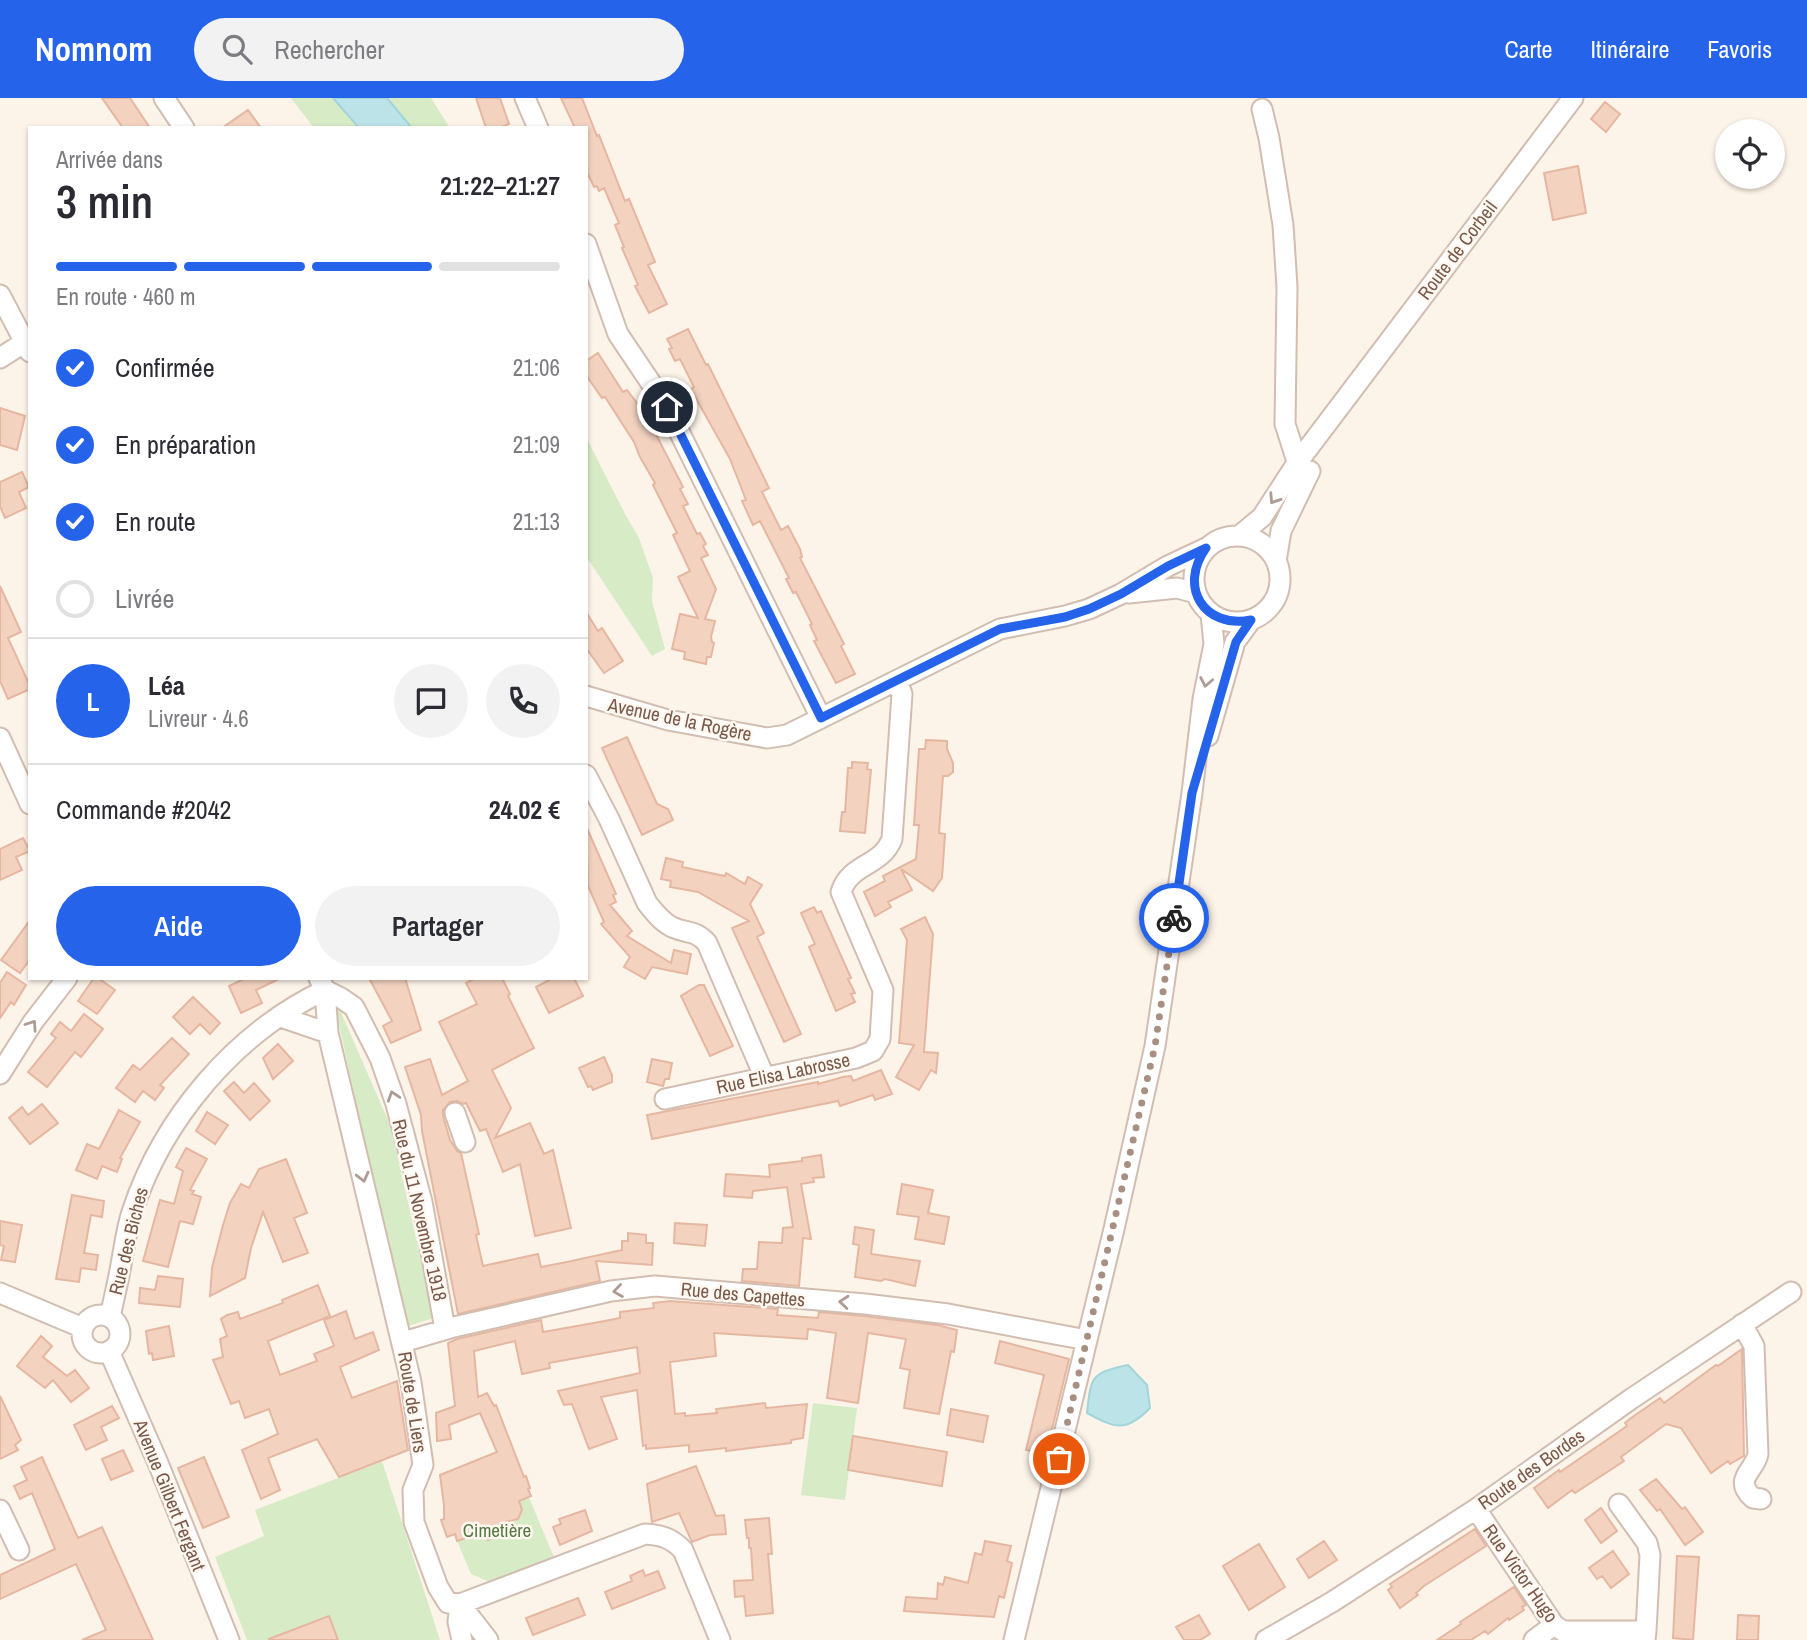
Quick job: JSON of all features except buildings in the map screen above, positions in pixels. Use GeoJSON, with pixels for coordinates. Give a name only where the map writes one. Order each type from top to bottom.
{"type":"FeatureCollection","features":[{"type":"Feature","properties":{"kind":"street"},"geometry":{"type":"LineString","coordinates":[[164,98],[183,126]]}},
{"type":"Feature","properties":{"kind":"street"},"geometry":{"type":"LineString","coordinates":[[525,98],[537,126]]}},
{"type":"Feature","properties":{"kind":"street","name":"Route de Corbeil"},"geometry":{"type":"LineString","coordinates":[[1239,536],[1262,517],[1297,463],[1573,98]]}},
{"type":"Feature","properties":{"kind":"street"},"geometry":{"type":"LineString","coordinates":[[1262,109],[1283,225],[1288,311],[1285,424],[1304,483]]}},
{"type":"Feature","properties":{"kind":"street"},"geometry":{"type":"LineString","coordinates":[[588,250],[618,334],[667,407],[821,718]]}},
{"type":"Feature","properties":{"kind":"street"},"geometry":{"type":"LineString","coordinates":[[0,295],[28,347]]}},
{"type":"Feature","properties":{"kind":"street"},"geometry":{"type":"LineString","coordinates":[[0,358],[28,349]]}},
{"type":"Feature","properties":{"kind":"street","name":"Route de Corbeil"},"geometry":{"type":"LineString","coordinates":[[1276,561],[1281,531],[1342,404]]}},
{"type":"Feature","properties":{"kind":"street"},"geometry":{"type":"LineString","coordinates":[[1239,536],[1261,543],[1276,561],[1280,575],[1279,589],[1273,603],[1264,613],[1238,623],[1224,621],[1211,614],[1202,605],[1194,581],[1195,569],[1206,548],[1227,537],[1239,536]]}},
{"type":"Feature","properties":{"kind":"street","name":"Avenue de la Rogère"},"geometry":{"type":"LineString","coordinates":[[588,697],[655,717],[767,738],[787,735],[1000,629],[1065,617],[1089,609],[1206,548]]}},
{"type":"Feature","properties":{"kind":"street","name":"Avenue de la Rogère"},"geometry":{"type":"LineString","coordinates":[[1121,594],[1164,588],[1196,593]]}},
{"type":"Feature","properties":{"kind":"street"},"geometry":{"type":"LineString","coordinates":[[1014,1640],[1155,1046],[1203,699],[1214,644],[1211,614]]}},
{"type":"Feature","properties":{"kind":"street"},"geometry":{"type":"LineString","coordinates":[[1192,793],[1236,642],[1251,620]]}},
{"type":"Feature","properties":{"kind":"street","name":"Rue Elisa Labrosse"},"geometry":{"type":"LineString","coordinates":[[665,1099],[856,1058],[873,1051],[880,1039],[883,990],[841,892],[845,880],[887,852],[892,839],[902,694],[897,681]]}},
{"type":"Feature","properties":{"kind":"street"},"geometry":{"type":"LineString","coordinates":[[0,738],[28,799]]}},
{"type":"Feature","properties":{"kind":"street"},"geometry":{"type":"LineString","coordinates":[[0,767],[19,779]]}},
{"type":"Feature","properties":{"kind":"street"},"geometry":{"type":"LineString","coordinates":[[588,779],[647,903],[672,927],[697,933],[707,943],[764,1076]]}},
{"type":"Feature","properties":{"kind":"street"},"geometry":{"type":"LineString","coordinates":[[0,1074],[33,1022],[65,980]]}},
{"type":"Feature","properties":{"kind":"street","name":"Rue des Biches"},"geometry":{"type":"LineString","coordinates":[[110,1317],[130,1215],[146,1173],[165,1137],[193,1098],[226,1061],[322,984]]}},
{"type":"Feature","properties":{"kind":"street","name":"Route de Liers"},"geometry":{"type":"LineString","coordinates":[[322,984],[328,1033],[403,1342],[423,1465],[413,1490],[414,1522],[438,1587],[448,1603],[460,1604]]}},
{"type":"Feature","properties":{"kind":"street","name":"Rue du 11 Novembre 1918"},"geometry":{"type":"LineString","coordinates":[[322,984],[354,1007],[380,1058],[396,1104],[422,1202],[445,1329]]}},
{"type":"Feature","properties":{"kind":"street"},"geometry":{"type":"LineString","coordinates":[[281,1017],[328,1033]]}},
{"type":"Feature","properties":{"kind":"street"},"geometry":{"type":"LineString","coordinates":[[455,1114],[465,1142]]}},
{"type":"Feature","properties":{"kind":"street","name":"Rue des Capettes"},"geometry":{"type":"LineString","coordinates":[[403,1342],[445,1329],[611,1291],[654,1286],[865,1304],[1087,1340]]}},
{"type":"Feature","properties":{"kind":"street","name":"Route des Bordes"},"geometry":{"type":"LineString","coordinates":[[1266,1640],[1332,1602],[1476,1509],[1630,1399],[1791,1292]]}},
{"type":"Feature","properties":{"kind":"street"},"geometry":{"type":"LineString","coordinates":[[0,1293],[83,1328]]}},
{"type":"Feature","properties":{"kind":"street"},"geometry":{"type":"LineString","coordinates":[[94,1316],[110,1317],[119,1329],[119,1338],[109,1350],[101,1352],[87,1347],[82,1339],[83,1328],[88,1320],[94,1316]]}},
{"type":"Feature","properties":{"kind":"street"},"geometry":{"type":"LineString","coordinates":[[1742,1324],[1754,1346],[1758,1454],[1757,1460],[1745,1476],[1745,1486],[1753,1498],[1761,1499]]}},
{"type":"Feature","properties":{"kind":"street","name":"Avenue Gilbert Fergant"},"geometry":{"type":"LineString","coordinates":[[109,1350],[229,1640]]}},
{"type":"Feature","properties":{"kind":"street"},"geometry":{"type":"LineString","coordinates":[[1619,1504],[1647,1543],[1650,1555],[1646,1636]]}},
{"type":"Feature","properties":{"kind":"street","name":"Rue Victor Hugo"},"geometry":{"type":"LineString","coordinates":[[1476,1509],[1555,1625],[1563,1630],[1646,1636]]}},
{"type":"Feature","properties":{"kind":"street"},"geometry":{"type":"LineString","coordinates":[[0,1510],[19,1550]]}},
{"type":"Feature","properties":{"kind":"street"},"geometry":{"type":"LineString","coordinates":[[460,1604],[645,1534],[662,1535],[683,1550],[720,1640]]}},
{"type":"Feature","properties":{"kind":"street"},"geometry":{"type":"LineString","coordinates":[[460,1604],[458,1622],[462,1640]]}},
{"type":"Feature","properties":{"kind":"street"},"geometry":{"type":"LineString","coordinates":[[460,1604],[488,1640]]}},
{"type":"Feature","properties":{"kind":"street"},"geometry":{"type":"LineString","coordinates":[[1534,1640],[1555,1625]]}},
{"type":"Feature","properties":{"kind":"green space"},"geometry":{"type":"Polygon","coordinates":[[[291,98],[431,98],[449,126],[312,126],[291,98]]]}},
{"type":"Feature","properties":{"kind":"green space"},"geometry":{"type":"Polygon","coordinates":[[[588,441],[639,538],[653,578],[652,601],[665,649],[652,656],[588,559],[588,441]]]}},
{"type":"Feature","properties":{"kind":"green space"},"geometry":{"type":"Polygon","coordinates":[[[340,1010],[391,1127],[434,1318],[405,1327],[336,1011],[340,1010]]]}},
{"type":"Feature","properties":{"kind":"green space"},"geometry":{"type":"Polygon","coordinates":[[[813,1403],[857,1408],[845,1500],[801,1495],[813,1403]]]}},
{"type":"Feature","properties":{"kind":"green space"},"geometry":{"type":"Polygon","coordinates":[[[382,1461],[440,1640],[333,1640],[337,1638],[329,1616],[310,1623],[311,1627],[296,1628],[278,1635],[279,1640],[247,1640],[215,1557],[264,1536],[255,1510],[382,1461]]]}},
{"type":"Feature","properties":{"kind":"green space","name":"Cimetière"},"geometry":{"type":"Polygon","coordinates":[[[516,1466],[555,1560],[492,1583],[471,1574],[443,1498],[516,1466]]]}},
{"type":"Feature","properties":{"kind":"water"},"geometry":{"type":"Polygon","coordinates":[[[333,98],[387,98],[410,126],[357,126],[333,98]]]}},
{"type":"Feature","properties":{"kind":"water"},"geometry":{"type":"Polygon","coordinates":[[[1128,1365],[1147,1385],[1150,1408],[1134,1421],[1120,1426],[1087,1413],[1095,1378],[1107,1371],[1128,1365]]]}},
{"type":"Feature","properties":{"kind":"way so far"},"geometry":{"type":"LineString","coordinates":[[1059,1459],[1155,1046],[1174,918]]}},
{"type":"Feature","properties":{"kind":"route"},"geometry":{"type":"LineString","coordinates":[[667,407],[821,718],[1000,629],[1065,617],[1089,609],[1206,548],[1195,569],[1194,581],[1202,605],[1224,621],[1238,623],[1251,620],[1236,642],[1192,793],[1174,918]]}}]}
